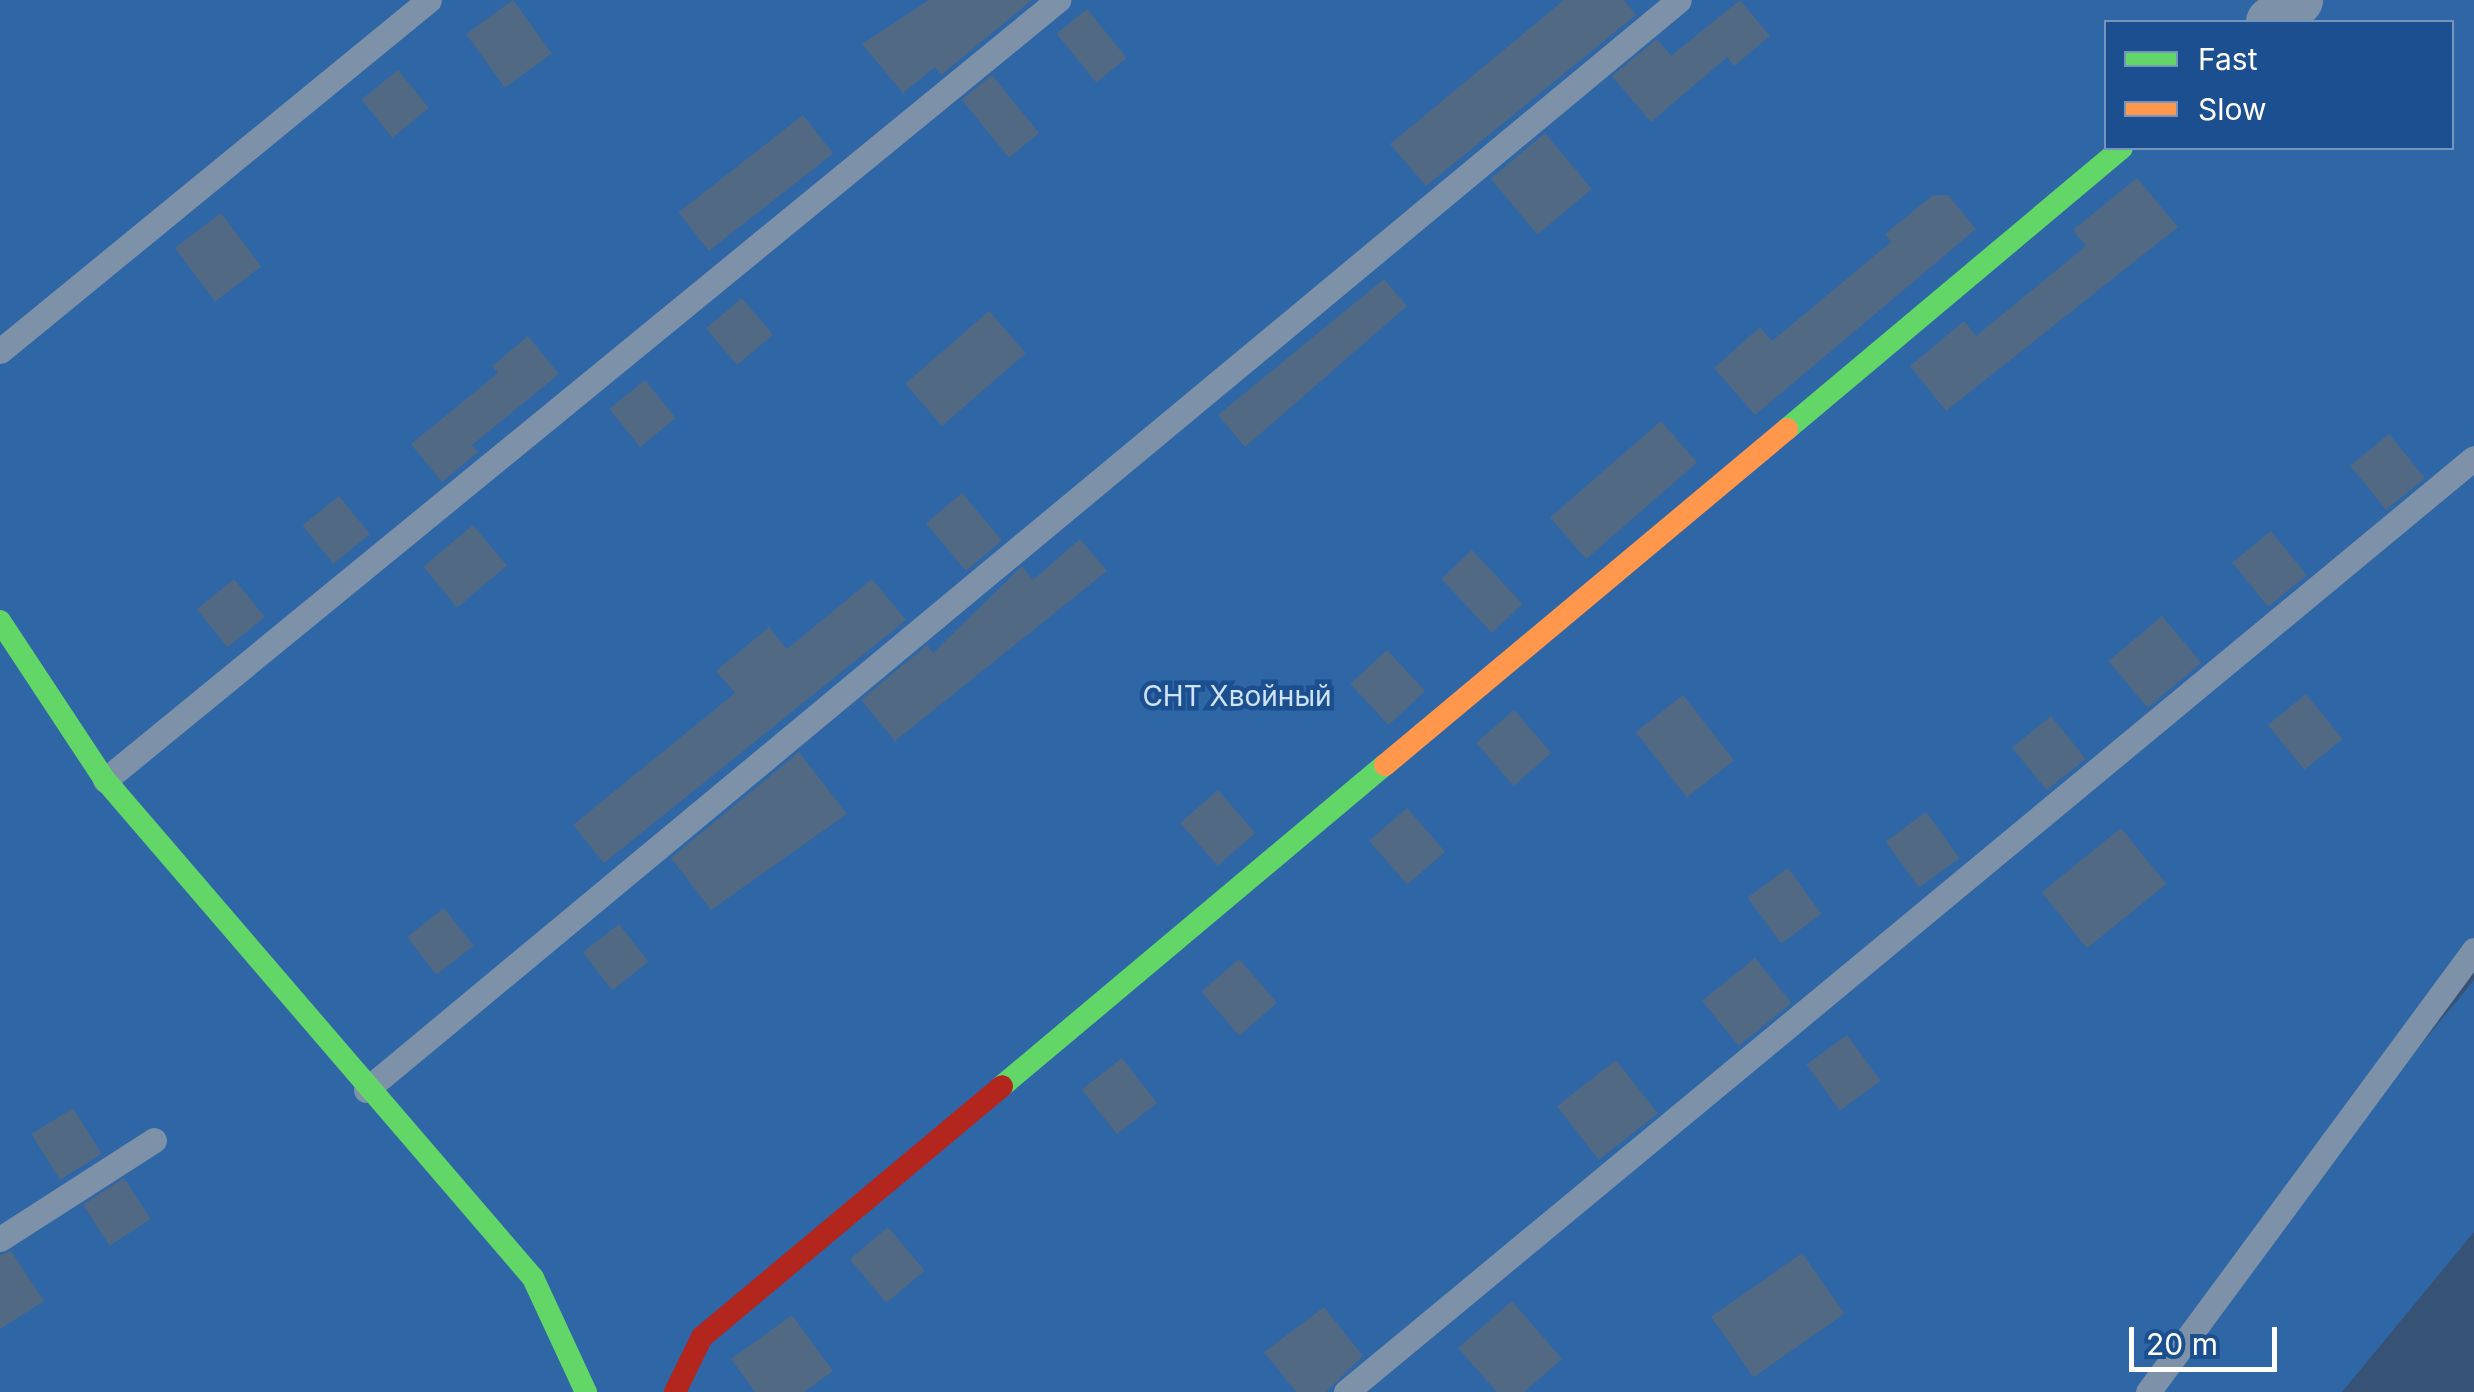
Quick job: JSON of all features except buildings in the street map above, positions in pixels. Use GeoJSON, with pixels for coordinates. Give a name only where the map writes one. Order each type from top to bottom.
{"type":"FeatureCollection","features":[{"type":"Feature","properties":{"kind":"street"},"geometry":{"type":"LineString","coordinates":[[2273,20],[2298,0]]}},
{"type":"Feature","properties":{"kind":"street"},"geometry":{"type":"LineString","coordinates":[[675,1392],[702,1336],[2120,150]]}},
{"type":"Feature","properties":{"kind":"street"},"geometry":{"type":"LineString","coordinates":[[0,621],[105,780],[366,1090],[532,1278],[586,1392]]}},
{"type":"Feature","properties":{"kind":"lane"},"geometry":{"type":"LineString","coordinates":[[0,351],[429,0]]}},
{"type":"Feature","properties":{"kind":"lane"},"geometry":{"type":"LineString","coordinates":[[105,780],[1058,0]]}},
{"type":"Feature","properties":{"kind":"lane"},"geometry":{"type":"LineString","coordinates":[[366,1090],[1680,0]]}},
{"type":"Feature","properties":{"kind":"lane"},"geometry":{"type":"LineString","coordinates":[[1346,1392],[2474,458]]}},
{"type":"Feature","properties":{"kind":"lane"},"geometry":{"type":"LineString","coordinates":[[2148,1392],[2474,950]]}},
{"type":"Feature","properties":{"kind":"lane"},"geometry":{"type":"LineString","coordinates":[[0,1240],[154,1140]]}},
{"type":"Feature","properties":{"kind":"green space","name":"СНТ Хвойный"},"geometry":{"type":"Polygon","coordinates":[[[0,0],[2474,0],[2474,961],[2220,1289],[2474,980],[2474,1232],[2342,1392],[2165,1392],[2165,1375],[2137,1392],[0,1392],[0,0]]]}},
{"type":"Feature","properties":{"kind":"traffic: fast"},"geometry":{"type":"LineString","coordinates":[[1787,429],[2120,150]]}},
{"type":"Feature","properties":{"kind":"traffic: fast"},"geometry":{"type":"LineString","coordinates":[[0,621],[105,780],[533,1278],[586,1392]]}},
{"type":"Feature","properties":{"kind":"traffic: fast"},"geometry":{"type":"LineString","coordinates":[[1002,1086],[1385,765]]}},
{"type":"Feature","properties":{"kind":"traffic: slow"},"geometry":{"type":"LineString","coordinates":[[1385,765],[1787,429]]}},
{"type":"Feature","properties":{"kind":"traffic: jam"},"geometry":{"type":"LineString","coordinates":[[675,1392],[702,1337],[1002,1086]]}}]}
